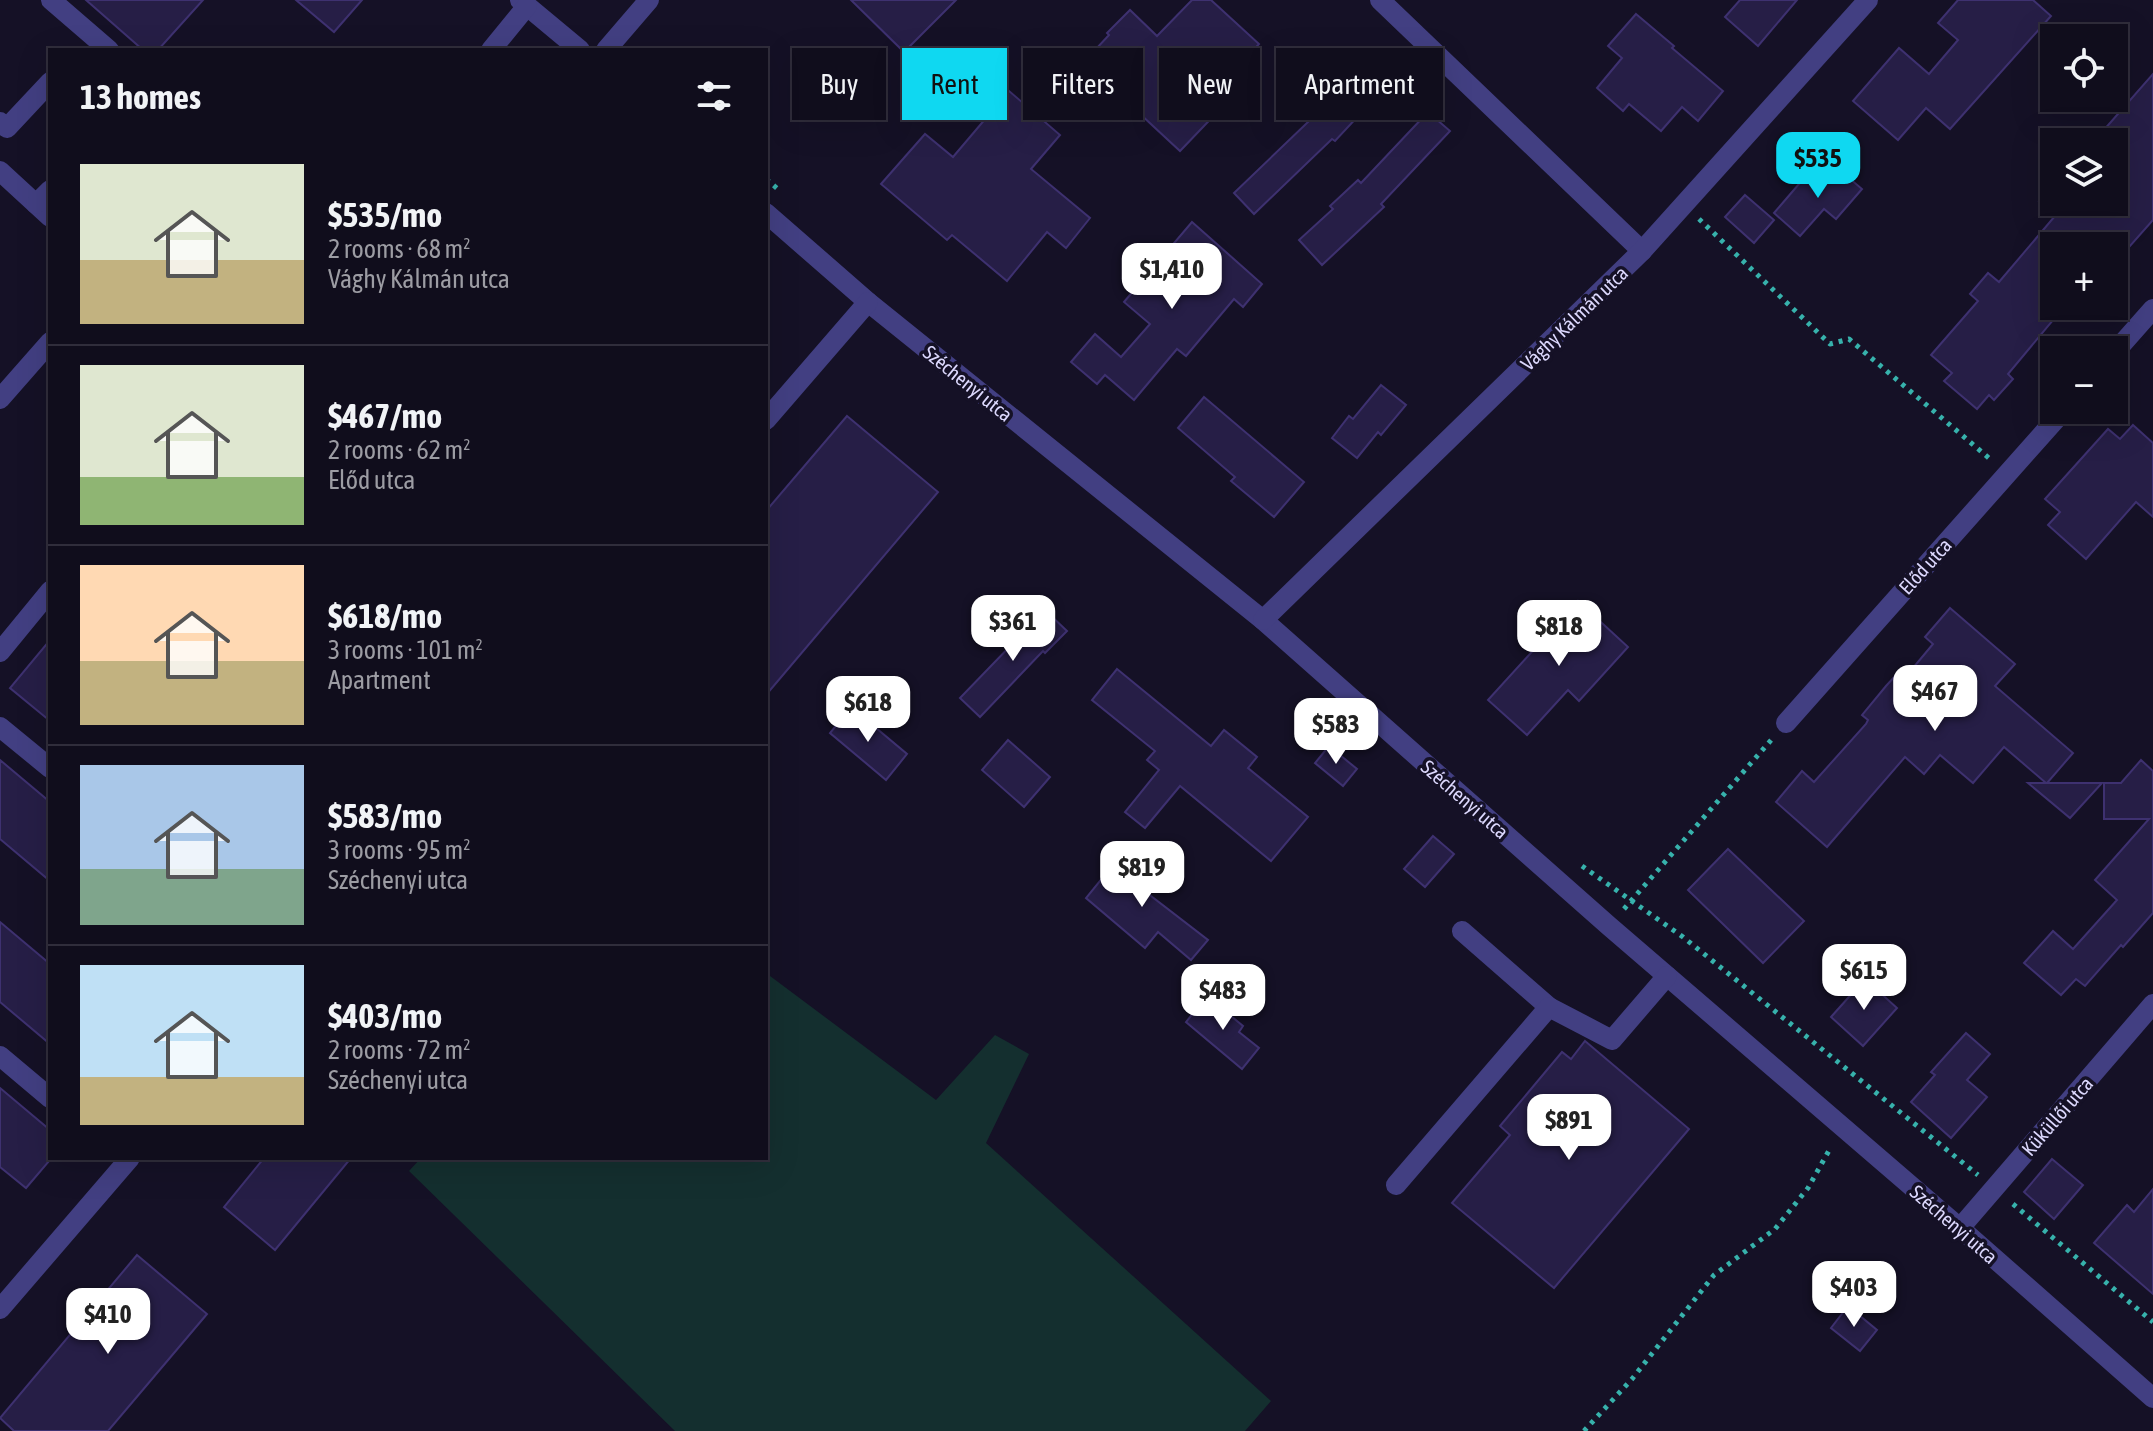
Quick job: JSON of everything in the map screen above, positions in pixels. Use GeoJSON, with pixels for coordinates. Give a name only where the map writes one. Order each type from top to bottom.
{"type":"FeatureCollection","features":[{"type":"Feature","properties":{"kind":"street"},"geometry":{"type":"LineString","coordinates":[[51,0],[107,48]]}},
{"type":"Feature","properties":{"kind":"street"},"geometry":{"type":"LineString","coordinates":[[608,48],[649,0]]}},
{"type":"Feature","properties":{"kind":"street"},"geometry":{"type":"LineString","coordinates":[[1380,0],[1642,251]]}},
{"type":"Feature","properties":{"kind":"street","name":"Vághy Kálmán utca"},"geometry":{"type":"LineString","coordinates":[[1263,620],[1642,251],[1868,0]]}},
{"type":"Feature","properties":{"kind":"street"},"geometry":{"type":"LineString","coordinates":[[492,48],[523,3],[578,48]]}},
{"type":"Feature","properties":{"kind":"street"},"geometry":{"type":"LineString","coordinates":[[0,122],[7,128],[47,92]]}},
{"type":"Feature","properties":{"kind":"street"},"geometry":{"type":"LineString","coordinates":[[0,171],[45,204]]}},
{"type":"Feature","properties":{"kind":"street","name":"Széchenyi utca"},"geometry":{"type":"LineString","coordinates":[[768,215],[868,302],[1263,620],[1609,926],[2153,1398]]}},
{"type":"Feature","properties":{"kind":"street"},"geometry":{"type":"LineString","coordinates":[[768,418],[868,302]]}},
{"type":"Feature","properties":{"kind":"street"},"geometry":{"type":"LineString","coordinates":[[2128,337],[2153,309]]}},
{"type":"Feature","properties":{"kind":"street"},"geometry":{"type":"LineString","coordinates":[[0,399],[48,344]]}},
{"type":"Feature","properties":{"kind":"street","name":"Előd utca"},"geometry":{"type":"LineString","coordinates":[[1786,723],[2052,424]]}},
{"type":"Feature","properties":{"kind":"street"},"geometry":{"type":"LineString","coordinates":[[0,652],[48,593]]}},
{"type":"Feature","properties":{"kind":"street"},"geometry":{"type":"LineString","coordinates":[[0,727],[48,766]]}},
{"type":"Feature","properties":{"kind":"street"},"geometry":{"type":"LineString","coordinates":[[1462,931],[1549,1007],[1612,1040],[1667,976]]}},
{"type":"Feature","properties":{"kind":"street","name":"Küküllői utca"},"geometry":{"type":"LineString","coordinates":[[1960,1228],[2153,1004]]}},
{"type":"Feature","properties":{"kind":"street"},"geometry":{"type":"LineString","coordinates":[[1396,1185],[1549,1007]]}},
{"type":"Feature","properties":{"kind":"street"},"geometry":{"type":"LineString","coordinates":[[0,1056],[48,1096]]}},
{"type":"Feature","properties":{"kind":"street"},"geometry":{"type":"LineString","coordinates":[[0,1309],[125,1160]]}},
{"type":"Feature","properties":{"kind":"path"},"geometry":{"type":"LineString","coordinates":[[1684,205],[1830,344],[1849,339],[2007,474]]}},
{"type":"Feature","properties":{"kind":"path"},"geometry":{"type":"LineString","coordinates":[[1609,926],[1786,723]]}},
{"type":"Feature","properties":{"kind":"path"},"geometry":{"type":"LineString","coordinates":[[1584,1431],[1632,1379],[1714,1275],[1775,1229],[1808,1188],[1843,1127]]}},
{"type":"Feature","properties":{"kind":"green space"},"geometry":{"type":"Polygon","coordinates":[[[768,974],[936,1100],[995,1035],[1029,1054],[986,1143],[1271,1401],[1245,1431],[675,1431],[409,1171],[419,1160],[768,1160],[768,974]]]}},
{"type":"Feature","properties":{"kind":"building"},"geometry":{"type":"Polygon","coordinates":[[[86,0],[203,0],[160,48],[141,48],[86,0]]]}},
{"type":"Feature","properties":{"kind":"building"},"geometry":{"type":"Polygon","coordinates":[[[296,0],[362,0],[334,32],[296,0]]]}},
{"type":"Feature","properties":{"kind":"building"},"geometry":{"type":"Polygon","coordinates":[[[851,0],[956,0],[908,48],[902,50],[851,0]]]}},
{"type":"Feature","properties":{"kind":"building"},"geometry":{"type":"Polygon","coordinates":[[[1192,0],[1211,0],[1259,44],[1255,48],[1159,48],[1159,120],[1210,120],[1180,151],[1143,117],[1143,48],[1097,48],[1130,10],[1157,36],[1192,0]]]}},
{"type":"Feature","properties":{"kind":"building"},"geometry":{"type":"Polygon","coordinates":[[[1740,0],[1797,0],[1758,46],[1725,17],[1740,0]]]}},
{"type":"Feature","properties":{"kind":"building"},"geometry":{"type":"Polygon","coordinates":[[[1958,0],[2033,0],[2051,16],[2040,24],[2040,28],[1950,129],[1926,108],[1898,140],[1853,101],[1899,48],[1929,74],[1958,40],[1938,23],[1958,0]]]}},
{"type":"Feature","properties":{"kind":"building"},"geometry":{"type":"Polygon","coordinates":[[[1636,14],[1723,91],[1698,121],[1682,107],[1661,131],[1629,104],[1623,111],[1597,88],[1622,58],[1608,46],[1636,14]]]}},
{"type":"Feature","properties":{"kind":"building"},"geometry":{"type":"Polygon","coordinates":[[[2153,74],[2153,220],[2128,248],[2128,232],[2041,232],[2055,216],[2128,216],[2128,128],[2106,128],[2120,112],[2128,112],[2128,102],[2153,74]]]}},
{"type":"Feature","properties":{"kind":"building"},"geometry":{"type":"Polygon","coordinates":[[[1009,91],[1023,103],[1023,120],[1043,120],[1060,135],[1031,169],[1090,218],[1066,248],[1047,232],[1007,281],[952,235],[947,240],[881,184],[925,134],[953,157],[984,120],[1007,120],[1009,91]]]}},
{"type":"Feature","properties":{"kind":"building"},"geometry":{"type":"Polygon","coordinates":[[[1355,120],[1254,214],[1234,193],[1308,122],[1355,120]]]}},
{"type":"Feature","properties":{"kind":"building"},"geometry":{"type":"Polygon","coordinates":[[[1420,120],[1437,120],[1450,131],[1381,204],[1384,207],[1322,265],[1299,240],[1333,209],[1330,206],[1358,180],[1361,183],[1420,120]]]}},
{"type":"Feature","properties":{"kind":"building"},"geometry":{"type":"Polygon","coordinates":[[[1835,166],[1862,189],[1836,219],[1824,209],[1800,236],[1774,213],[1805,177],[1817,187],[1835,166]]]}},
{"type":"Feature","properties":{"kind":"building"},"geometry":{"type":"Polygon","coordinates":[[[1745,195],[1774,220],[1754,243],[1725,217],[1745,195]]]}},
{"type":"Feature","properties":{"kind":"building"},"geometry":{"type":"Polygon","coordinates":[[[1192,222],[1262,284],[1243,307],[1234,299],[1186,356],[1177,349],[1134,400],[1105,375],[1097,384],[1071,362],[1095,334],[1121,357],[1150,324],[1124,302],[1192,222]]]}},
{"type":"Feature","properties":{"kind":"building"},"geometry":{"type":"Polygon","coordinates":[[[2040,234],[2040,320],[2053,320],[2008,374],[2013,379],[1994,400],[1989,395],[1977,409],[1944,381],[1952,373],[1931,355],[1978,301],[1970,294],[1988,273],[1999,282],[2040,234]]]}},
{"type":"Feature","properties":{"kind":"building"},"geometry":{"type":"Polygon","coordinates":[[[1381,385],[1406,405],[1357,458],[1332,438],[1349,416],[1353,419],[1381,385]]]}},
{"type":"Feature","properties":{"kind":"building"},"geometry":{"type":"Polygon","coordinates":[[[1204,397],[1304,482],[1274,517],[1231,481],[1235,477],[1178,428],[1204,397]]]}},
{"type":"Feature","properties":{"kind":"building"},"geometry":{"type":"Polygon","coordinates":[[[847,416],[938,492],[768,693],[768,509],[847,416]]]}},
{"type":"Feature","properties":{"kind":"building"},"geometry":{"type":"Polygon","coordinates":[[[2133,425],[2153,443],[2153,517],[2136,502],[2086,559],[2048,525],[2060,512],[2045,499],[2108,429],[2120,439],[2133,425]]]}},
{"type":"Feature","properties":{"kind":"building"},"geometry":{"type":"Polygon","coordinates":[[[1578,601],[1628,647],[1579,701],[1568,690],[1527,735],[1488,700],[1578,601]]]}},
{"type":"Feature","properties":{"kind":"building"},"geometry":{"type":"Polygon","coordinates":[[[1950,608],[2015,664],[1995,686],[2073,753],[2047,783],[2102,783],[2070,818],[2028,783],[2046,783],[2004,747],[1973,783],[1940,755],[1924,774],[1905,757],[1827,847],[1776,802],[1802,771],[1814,782],[1866,724],[1868,720],[1862,715],[1886,686],[1897,674],[1903,680],[1933,644],[1925,637],[1950,608]]]}},
{"type":"Feature","properties":{"kind":"building"},"geometry":{"type":"Polygon","coordinates":[[[1045,610],[1067,631],[1045,653],[1043,651],[980,717],[960,698],[1045,610]]]}},
{"type":"Feature","properties":{"kind":"building"},"geometry":{"type":"Polygon","coordinates":[[[48,642],[48,719],[10,688],[48,642]]]}},
{"type":"Feature","properties":{"kind":"building"},"geometry":{"type":"Polygon","coordinates":[[[1117,669],[1211,746],[1224,730],[1257,757],[1248,768],[1308,817],[1271,861],[1180,786],[1145,828],[1125,812],[1159,770],[1147,760],[1155,751],[1092,700],[1117,669]]]}},
{"type":"Feature","properties":{"kind":"building"},"geometry":{"type":"Polygon","coordinates":[[[851,707],[907,754],[886,780],[830,733],[851,707]]]}},
{"type":"Feature","properties":{"kind":"building"},"geometry":{"type":"Polygon","coordinates":[[[1008,740],[1050,777],[1024,807],[982,770],[1008,740]]]}},
{"type":"Feature","properties":{"kind":"building"},"geometry":{"type":"Polygon","coordinates":[[[1329,746],[1357,769],[1343,786],[1315,763],[1329,746]]]}},
{"type":"Feature","properties":{"kind":"building"},"geometry":{"type":"Polygon","coordinates":[[[0,760],[48,800],[48,879],[0,839],[0,760]]]}},
{"type":"Feature","properties":{"kind":"building"},"geometry":{"type":"Polygon","coordinates":[[[2141,760],[2153,771],[2153,913],[2085,986],[2076,979],[2061,995],[2024,963],[2053,931],[2073,949],[2117,900],[2095,880],[2149,819],[2104,819],[2104,783],[2121,783],[2141,760]]]}},
{"type":"Feature","properties":{"kind":"building"},"geometry":{"type":"Polygon","coordinates":[[[1433,836],[1454,854],[1425,887],[1404,869],[1433,836]]]}},
{"type":"Feature","properties":{"kind":"building"},"geometry":{"type":"Polygon","coordinates":[[[1728,849],[1804,921],[1763,963],[1688,890],[1728,849]]]}},
{"type":"Feature","properties":{"kind":"building"},"geometry":{"type":"Polygon","coordinates":[[[1133,855],[1156,873],[1142,889],[1208,940],[1191,960],[1158,932],[1145,948],[1086,898],[1113,865],[1120,871],[1133,855]]]}},
{"type":"Feature","properties":{"kind":"building"},"geometry":{"type":"Polygon","coordinates":[[[0,922],[48,962],[48,1042],[0,1002],[0,922]]]}},
{"type":"Feature","properties":{"kind":"building"},"geometry":{"type":"Polygon","coordinates":[[[1865,979],[1897,1008],[1863,1046],[1831,1017],[1865,979]]]}},
{"type":"Feature","properties":{"kind":"building"},"geometry":{"type":"Polygon","coordinates":[[[1207,996],[1243,1026],[1239,1032],[1259,1048],[1242,1069],[1186,1022],[1207,996]]]}},
{"type":"Feature","properties":{"kind":"building"},"geometry":{"type":"Polygon","coordinates":[[[1966,1033],[1990,1054],[1967,1080],[1987,1097],[1951,1138],[1911,1102],[1935,1075],[1931,1072],[1966,1033]]]}},
{"type":"Feature","properties":{"kind":"building"},"geometry":{"type":"Polygon","coordinates":[[[1585,1041],[1689,1129],[1554,1288],[1452,1203],[1510,1135],[1500,1126],[1562,1052],[1571,1059],[1585,1041]]]}},
{"type":"Feature","properties":{"kind":"building"},"geometry":{"type":"Polygon","coordinates":[[[0,1088],[48,1128],[50,1160],[26,1188],[0,1167],[0,1088]]]}},
{"type":"Feature","properties":{"kind":"building"},"geometry":{"type":"Polygon","coordinates":[[[2052,1159],[2083,1185],[2054,1219],[2024,1192],[2052,1159]]]}},
{"type":"Feature","properties":{"kind":"building"},"geometry":{"type":"Polygon","coordinates":[[[262,1160],[349,1160],[275,1250],[224,1207],[262,1160]]]}},
{"type":"Feature","properties":{"kind":"building"},"geometry":{"type":"Polygon","coordinates":[[[2153,1189],[2153,1294],[2094,1243],[2127,1205],[2134,1212],[2153,1189]]]}},
{"type":"Feature","properties":{"kind":"building"},"geometry":{"type":"Polygon","coordinates":[[[137,1255],[207,1314],[108,1431],[14,1431],[0,1418],[137,1255]]]}},
{"type":"Feature","properties":{"kind":"building"},"geometry":{"type":"Polygon","coordinates":[[[1848,1306],[1877,1330],[1860,1351],[1831,1328],[1848,1306]]]}}]}
